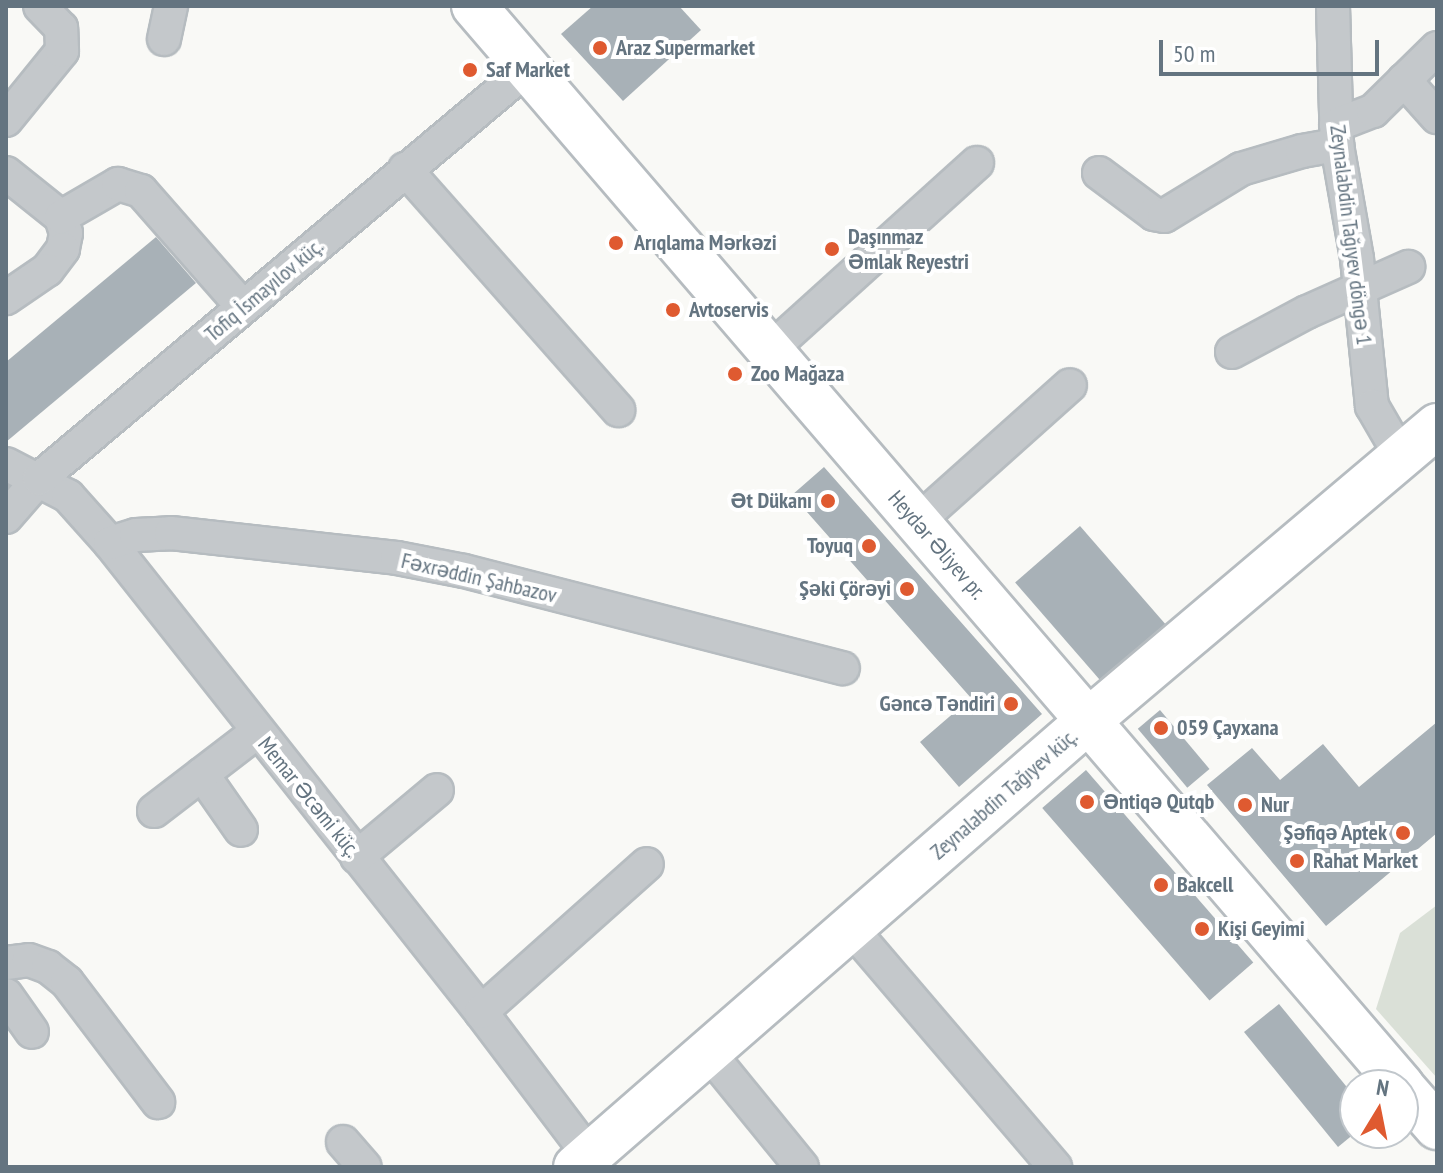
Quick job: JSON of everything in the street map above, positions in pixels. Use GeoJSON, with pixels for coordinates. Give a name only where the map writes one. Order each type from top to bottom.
{"type":"FeatureCollection","features":[{"type":"Feature","properties":{"kind":"main road","name":"Heydər Əliyev pr."},"geometry":{"type":"LineString","coordinates":[[474,6],[1387,1069]]}},
{"type":"Feature","properties":{"kind":"main road","name":"Zeynalabdin Tağıyev küç."},"geometry":{"type":"LineString","coordinates":[[582,1161],[1088,721],[1437,426]]}},
{"type":"Feature","properties":{"kind":"main road","name":"Heydər Əliyev pr."},"geometry":{"type":"LineString","coordinates":[[1419,1106],[1437,1127]]}},
{"type":"Feature","properties":{"kind":"street"},"geometry":{"type":"LineString","coordinates":[[6,120],[62,51],[61,28],[40,6]]}},
{"type":"Feature","properties":{"kind":"street"},"geometry":{"type":"LineString","coordinates":[[164,39],[171,6]]}},
{"type":"Feature","properties":{"kind":"street","name":"Zeynalabdin Tağıyev döngə 1"},"geometry":{"type":"LineString","coordinates":[[1333,6],[1337,135],[1360,288],[1372,406],[1401,456]]}},
{"type":"Feature","properties":{"kind":"street"},"geometry":{"type":"LineString","coordinates":[[1099,173],[1154,214],[1164,216],[1241,169],[1302,151],[1337,135],[1373,111],[1437,48]]}},
{"type":"Feature","properties":{"kind":"street","name":"Tofiq İsmayılov küç."},"geometry":{"type":"LineString","coordinates":[[6,517],[39,479],[527,69]]}},
{"type":"Feature","properties":{"kind":"street"},"geometry":{"type":"LineString","coordinates":[[1404,80],[1437,117]]}},
{"type":"Feature","properties":{"kind":"street"},"geometry":{"type":"LineString","coordinates":[[770,350],[977,163]]}},
{"type":"Feature","properties":{"kind":"street"},"geometry":{"type":"LineString","coordinates":[[405,169],[618,410]]}},
{"type":"Feature","properties":{"kind":"street"},"geometry":{"type":"LineString","coordinates":[[6,173],[61,217],[66,233],[63,249],[47,270],[6,298]]}},
{"type":"Feature","properties":{"kind":"street"},"geometry":{"type":"LineString","coordinates":[[61,217],[118,184],[141,191],[243,307]]}},
{"type":"Feature","properties":{"kind":"street"},"geometry":{"type":"LineString","coordinates":[[1232,352],[1307,312],[1408,267]]}},
{"type":"Feature","properties":{"kind":"street"},"geometry":{"type":"LineString","coordinates":[[917,522],[1070,385]]}},
{"type":"Feature","properties":{"kind":"street","name":"Memar Əcəmi küç."},"geometry":{"type":"LineString","coordinates":[[6,464],[68,496],[110,543],[481,1012],[582,1161]]}},
{"type":"Feature","properties":{"kind":"street","name":"Fəxrəddin Şahbazov"},"geometry":{"type":"LineString","coordinates":[[110,543],[136,535],[171,533],[397,558],[464,571],[843,668]]}},
{"type":"Feature","properties":{"kind":"street"},"geometry":{"type":"LineString","coordinates":[[154,811],[257,732]]}},
{"type":"Feature","properties":{"kind":"street"},"geometry":{"type":"LineString","coordinates":[[202,774],[241,830]]}},
{"type":"Feature","properties":{"kind":"street"},"geometry":{"type":"LineString","coordinates":[[357,857],[437,790]]}},
{"type":"Feature","properties":{"kind":"street"},"geometry":{"type":"LineString","coordinates":[[481,1012],[647,864]]}},
{"type":"Feature","properties":{"kind":"street"},"geometry":{"type":"LineString","coordinates":[[850,927],[1055,1167]]}},
{"type":"Feature","properties":{"kind":"street"},"geometry":{"type":"LineString","coordinates":[[6,963],[29,960],[48,967],[67,982],[158,1102]]}},
{"type":"Feature","properties":{"kind":"street"},"geometry":{"type":"LineString","coordinates":[[6,995],[32,1032]]}},
{"type":"Feature","properties":{"kind":"street"},"geometry":{"type":"LineString","coordinates":[[709,1053],[802,1167]]}},
{"type":"Feature","properties":{"kind":"street"},"geometry":{"type":"LineString","coordinates":[[343,1142],[365,1167]]}},
{"type":"Feature","properties":{"kind":"shaded area"},"geometry":{"type":"Polygon","coordinates":[[[1437,905],[1437,1078],[1376,1009],[1400,933],[1437,905]]]}},
{"type":"Feature","properties":{"kind":"building"},"geometry":{"type":"Polygon","coordinates":[[[593,6],[679,6],[701,30],[623,101],[561,34],[593,6]]]}},
{"type":"Feature","properties":{"kind":"building"},"geometry":{"type":"Polygon","coordinates":[[[156,237],[196,283],[6,442],[6,362],[156,237]]]}},
{"type":"Feature","properties":{"kind":"building"},"geometry":{"type":"Polygon","coordinates":[[[824,467],[1042,714],[959,787],[920,742],[971,698],[792,495],[824,467]]]}},
{"type":"Feature","properties":{"kind":"building"},"geometry":{"type":"Polygon","coordinates":[[[1080,526],[1165,624],[1100,681],[1015,582],[1080,526]]]}},
{"type":"Feature","properties":{"kind":"building"},"geometry":{"type":"Polygon","coordinates":[[[1160,710],[1209,769],[1187,788],[1138,729],[1160,710]]]}},
{"type":"Feature","properties":{"kind":"building"},"geometry":{"type":"Polygon","coordinates":[[[1437,722],[1437,833],[1326,926],[1207,785],[1252,748],[1280,780],[1323,744],[1359,787],[1437,722]]]}},
{"type":"Feature","properties":{"kind":"building"},"geometry":{"type":"Polygon","coordinates":[[[1086,770],[1253,962],[1210,1001],[1042,808],[1086,770]]]}},
{"type":"Feature","properties":{"kind":"building"},"geometry":{"type":"Polygon","coordinates":[[[1279,1004],[1339,1077],[1339,1146],[1338,1147],[1244,1032],[1279,1004]]]}},
{"type":"Feature","properties":{"kind":"place","name":"Araz Supermarket"},"geometry":{"type":"Point","coordinates":[600,48]}},
{"type":"Feature","properties":{"kind":"place","name":"Saf Market"},"geometry":{"type":"Point","coordinates":[470,70]}},
{"type":"Feature","properties":{"kind":"place","name":"Arıqlama Mərkəzi"},"geometry":{"type":"Point","coordinates":[616,243]}},
{"type":"Feature","properties":{"kind":"place","name":"Daşınmaz Əmlak Reyestri"},"geometry":{"type":"Point","coordinates":[832,249]}},
{"type":"Feature","properties":{"kind":"place","name":"Avtoservis"},"geometry":{"type":"Point","coordinates":[673,310]}},
{"type":"Feature","properties":{"kind":"place","name":"Zoo Mağaza"},"geometry":{"type":"Point","coordinates":[735,374]}},
{"type":"Feature","properties":{"kind":"place","name":"Ət Dükanı"},"geometry":{"type":"Point","coordinates":[828,501]}},
{"type":"Feature","properties":{"kind":"place","name":"Toyuq"},"geometry":{"type":"Point","coordinates":[869,546]}},
{"type":"Feature","properties":{"kind":"place","name":"Şəki Çörəyi"},"geometry":{"type":"Point","coordinates":[907,589]}},
{"type":"Feature","properties":{"kind":"place","name":"Gəncə Təndiri"},"geometry":{"type":"Point","coordinates":[1011,704]}},
{"type":"Feature","properties":{"kind":"place","name":"059 Çayxana"},"geometry":{"type":"Point","coordinates":[1161,728]}},
{"type":"Feature","properties":{"kind":"place","name":"Əntiqə Qutqb"},"geometry":{"type":"Point","coordinates":[1087,802]}},
{"type":"Feature","properties":{"kind":"place","name":"Nur"},"geometry":{"type":"Point","coordinates":[1245,805]}},
{"type":"Feature","properties":{"kind":"place","name":"Şəfiqə Aptek"},"geometry":{"type":"Point","coordinates":[1403,833]}},
{"type":"Feature","properties":{"kind":"place","name":"Rahat Market"},"geometry":{"type":"Point","coordinates":[1297,861]}},
{"type":"Feature","properties":{"kind":"place","name":"Bakcell"},"geometry":{"type":"Point","coordinates":[1161,885]}},
{"type":"Feature","properties":{"kind":"place","name":"Kişi Geyimi"},"geometry":{"type":"Point","coordinates":[1202,929]}}]}
